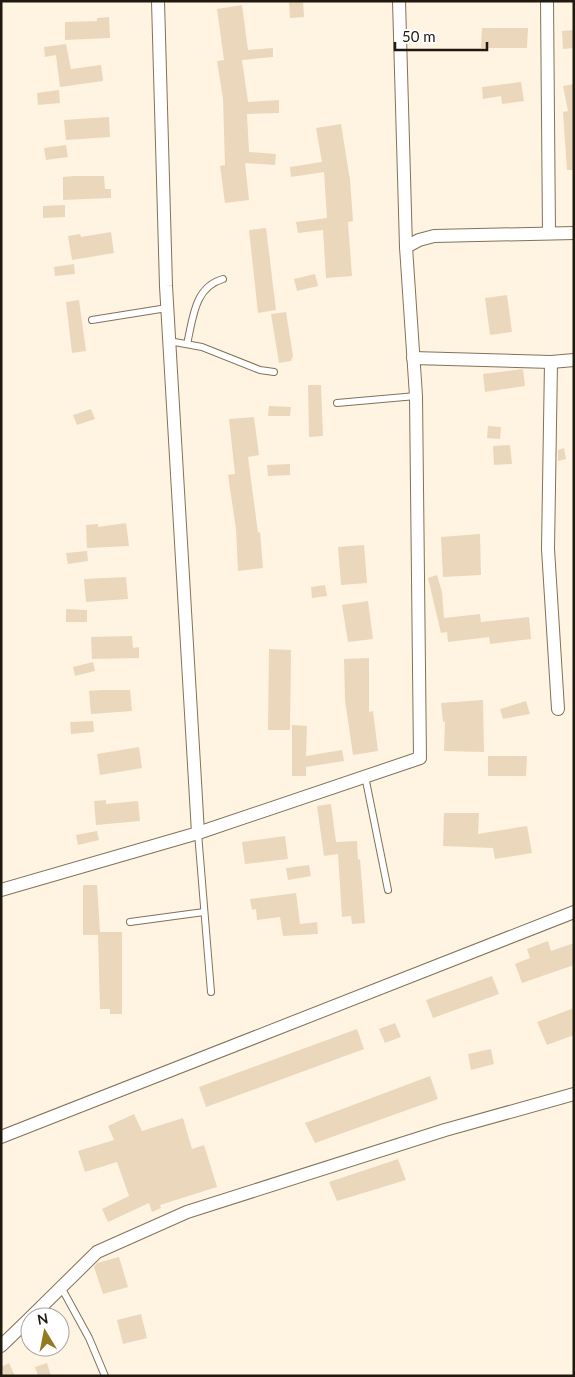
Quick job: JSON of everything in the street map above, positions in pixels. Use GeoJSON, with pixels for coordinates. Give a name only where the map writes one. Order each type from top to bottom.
{"type":"FeatureCollection","features":[{"type":"Feature","properties":{"kind":"street"},"geometry":{"type":"LineString","coordinates":[[158,1],[167,308],[198,833]]}},
{"type":"Feature","properties":{"kind":"street"},"geometry":{"type":"LineString","coordinates":[[1,890],[198,833],[420,758],[416,396],[406,247],[399,1]]}},
{"type":"Feature","properties":{"kind":"street"},"geometry":{"type":"LineString","coordinates":[[547,1],[549,233]]}},
{"type":"Feature","properties":{"kind":"street"},"geometry":{"type":"LineString","coordinates":[[406,247],[419,240],[434,236],[574,234]]}},
{"type":"Feature","properties":{"kind":"street"},"geometry":{"type":"LineString","coordinates":[[413,358],[551,362],[574,360]]}},
{"type":"Feature","properties":{"kind":"street"},"geometry":{"type":"LineString","coordinates":[[551,362],[548,550],[558,709]]}},
{"type":"Feature","properties":{"kind":"street"},"geometry":{"type":"LineString","coordinates":[[1,1137],[574,912]]}},
{"type":"Feature","properties":{"kind":"street"},"geometry":{"type":"LineString","coordinates":[[40,1307],[97,1252],[186,1212],[445,1130],[574,1094]]}},
{"type":"Feature","properties":{"kind":"street"},"geometry":{"type":"LineString","coordinates":[[1,1346],[20,1327]]}},
{"type":"Feature","properties":{"kind":"lane"},"geometry":{"type":"LineString","coordinates":[[187,344],[201,293],[213,282],[223,279]]}},
{"type":"Feature","properties":{"kind":"lane"},"geometry":{"type":"LineString","coordinates":[[92,320],[167,308]]}},
{"type":"Feature","properties":{"kind":"lane"},"geometry":{"type":"LineString","coordinates":[[169,341],[202,347],[260,370],[274,372]]}},
{"type":"Feature","properties":{"kind":"lane"},"geometry":{"type":"LineString","coordinates":[[337,403],[416,396]]}},
{"type":"Feature","properties":{"kind":"lane"},"geometry":{"type":"LineString","coordinates":[[365,776],[388,890]]}},
{"type":"Feature","properties":{"kind":"lane"},"geometry":{"type":"LineString","coordinates":[[198,833],[211,992]]}},
{"type":"Feature","properties":{"kind":"lane"},"geometry":{"type":"LineString","coordinates":[[130,922],[204,912]]}},
{"type":"Feature","properties":{"kind":"lane"},"geometry":{"type":"LineString","coordinates":[[61,1287],[89,1338],[105,1376]]}},
{"type":"Feature","properties":{"kind":"building"},"geometry":{"type":"Polygon","coordinates":[[[289,1],[303,1],[304,17],[290,18],[289,1]]]}},
{"type":"Feature","properties":{"kind":"building"},"geometry":{"type":"Polygon","coordinates":[[[242,5],[248,50],[273,48],[273,57],[242,60],[248,102],[279,100],[279,113],[247,114],[249,152],[276,154],[275,165],[245,163],[249,200],[225,203],[220,166],[225,165],[223,99],[217,61],[224,60],[217,9],[242,5]]]}},
{"type":"Feature","properties":{"kind":"building"},"geometry":{"type":"Polygon","coordinates":[[[109,17],[110,38],[65,40],[65,22],[97,21],[97,18],[109,17]]]}},
{"type":"Feature","properties":{"kind":"building"},"geometry":{"type":"Polygon","coordinates":[[[482,28],[528,28],[527,48],[481,48],[482,28]]]}},
{"type":"Feature","properties":{"kind":"building"},"geometry":{"type":"Polygon","coordinates":[[[574,30],[574,48],[563,49],[562,31],[574,30]]]}},
{"type":"Feature","properties":{"kind":"building"},"geometry":{"type":"Polygon","coordinates":[[[66,44],[71,69],[101,65],[103,81],[60,87],[56,55],[45,57],[44,47],[66,44]]]}},
{"type":"Feature","properties":{"kind":"building"},"geometry":{"type":"Polygon","coordinates":[[[521,82],[524,101],[502,104],[501,96],[483,99],[482,87],[521,82]]]}},
{"type":"Feature","properties":{"kind":"building"},"geometry":{"type":"Polygon","coordinates":[[[574,84],[574,170],[567,170],[563,112],[568,111],[563,86],[574,84]]]}},
{"type":"Feature","properties":{"kind":"building"},"geometry":{"type":"Polygon","coordinates":[[[59,90],[60,103],[38,105],[37,93],[59,90]]]}},
{"type":"Feature","properties":{"kind":"building"},"geometry":{"type":"Polygon","coordinates":[[[109,117],[110,137],[66,140],[64,120],[109,117]]]}},
{"type":"Feature","properties":{"kind":"building"},"geometry":{"type":"Polygon","coordinates":[[[341,124],[350,180],[353,221],[348,222],[352,276],[326,278],[323,230],[298,233],[296,222],[327,218],[324,172],[291,177],[290,167],[322,162],[316,128],[341,124]]]}},
{"type":"Feature","properties":{"kind":"building"},"geometry":{"type":"Polygon","coordinates":[[[66,145],[68,157],[46,160],[44,148],[66,145]]]}},
{"type":"Feature","properties":{"kind":"building"},"geometry":{"type":"Polygon","coordinates":[[[104,176],[105,189],[111,189],[111,198],[63,200],[63,177],[104,176]]]}},
{"type":"Feature","properties":{"kind":"building"},"geometry":{"type":"Polygon","coordinates":[[[65,205],[65,217],[43,218],[43,206],[65,205]]]}},
{"type":"Feature","properties":{"kind":"building"},"geometry":{"type":"Polygon","coordinates":[[[266,228],[276,310],[258,313],[249,230],[266,228]]]}},
{"type":"Feature","properties":{"kind":"building"},"geometry":{"type":"Polygon","coordinates":[[[111,232],[114,253],[72,260],[68,236],[80,234],[81,237],[111,232]]]}},
{"type":"Feature","properties":{"kind":"building"},"geometry":{"type":"Polygon","coordinates":[[[74,264],[75,274],[55,276],[54,267],[74,264]]]}},
{"type":"Feature","properties":{"kind":"building"},"geometry":{"type":"Polygon","coordinates":[[[315,274],[318,286],[297,291],[294,279],[315,274]]]}},
{"type":"Feature","properties":{"kind":"building"},"geometry":{"type":"Polygon","coordinates":[[[507,295],[512,332],[490,335],[485,298],[507,295]]]}},
{"type":"Feature","properties":{"kind":"building"},"geometry":{"type":"Polygon","coordinates":[[[79,300],[86,351],[72,353],[66,302],[79,300]]]}},
{"type":"Feature","properties":{"kind":"building"},"geometry":{"type":"Polygon","coordinates":[[[286,312],[293,356],[291,361],[279,363],[271,314],[286,312]]]}},
{"type":"Feature","properties":{"kind":"building"},"geometry":{"type":"Polygon","coordinates":[[[523,369],[525,386],[485,392],[483,374],[523,369]]]}},
{"type":"Feature","properties":{"kind":"building"},"geometry":{"type":"Polygon","coordinates":[[[308,385],[321,385],[323,436],[309,437],[308,385]]]}},
{"type":"Feature","properties":{"kind":"building"},"geometry":{"type":"Polygon","coordinates":[[[269,406],[291,407],[290,416],[268,416],[269,406]]]}},
{"type":"Feature","properties":{"kind":"building"},"geometry":{"type":"Polygon","coordinates":[[[91,409],[95,419],[77,425],[73,415],[91,409]]]}},
{"type":"Feature","properties":{"kind":"building"},"geometry":{"type":"Polygon","coordinates":[[[254,417],[259,455],[248,457],[258,533],[260,532],[263,568],[238,571],[236,529],[228,475],[235,474],[229,419],[254,417]]]}},
{"type":"Feature","properties":{"kind":"building"},"geometry":{"type":"Polygon","coordinates":[[[488,426],[501,427],[500,439],[487,438],[488,426]]]}},
{"type":"Feature","properties":{"kind":"building"},"geometry":{"type":"Polygon","coordinates":[[[510,445],[512,464],[494,465],[493,446],[510,445]]]}},
{"type":"Feature","properties":{"kind":"building"},"geometry":{"type":"Polygon","coordinates":[[[564,448],[566,459],[558,461],[558,450],[564,448]]]}},
{"type":"Feature","properties":{"kind":"building"},"geometry":{"type":"Polygon","coordinates":[[[290,464],[290,475],[268,476],[267,465],[290,464]]]}},
{"type":"Feature","properties":{"kind":"building"},"geometry":{"type":"Polygon","coordinates":[[[126,523],[129,546],[87,548],[86,525],[98,524],[98,527],[126,523]]]}},
{"type":"Feature","properties":{"kind":"building"},"geometry":{"type":"Polygon","coordinates":[[[480,534],[481,575],[443,577],[441,537],[480,534]]]}},
{"type":"Feature","properties":{"kind":"building"},"geometry":{"type":"Polygon","coordinates":[[[364,545],[367,583],[341,585],[338,547],[364,545]]]}},
{"type":"Feature","properties":{"kind":"building"},"geometry":{"type":"Polygon","coordinates":[[[87,551],[88,561],[68,564],[66,553],[87,551]]]}},
{"type":"Feature","properties":{"kind":"building"},"geometry":{"type":"Polygon","coordinates":[[[437,575],[442,592],[444,618],[480,614],[481,622],[529,617],[531,639],[490,644],[489,637],[448,642],[447,632],[441,633],[428,578],[437,575]]]}},
{"type":"Feature","properties":{"kind":"building"},"geometry":{"type":"Polygon","coordinates":[[[126,577],[128,599],[86,602],[84,579],[126,577]]]}},
{"type":"Feature","properties":{"kind":"building"},"geometry":{"type":"Polygon","coordinates":[[[325,585],[327,596],[312,598],[311,587],[325,585]]]}},
{"type":"Feature","properties":{"kind":"building"},"geometry":{"type":"Polygon","coordinates":[[[368,601],[373,639],[348,642],[342,605],[368,601]]]}},
{"type":"Feature","properties":{"kind":"building"},"geometry":{"type":"Polygon","coordinates":[[[66,609],[87,610],[87,622],[66,622],[66,609]]]}},
{"type":"Feature","properties":{"kind":"building"},"geometry":{"type":"Polygon","coordinates":[[[132,636],[133,648],[139,647],[139,658],[92,659],[91,637],[132,636]]]}},
{"type":"Feature","properties":{"kind":"building"},"geometry":{"type":"Polygon","coordinates":[[[269,649],[291,650],[290,730],[268,730],[269,649]]]}},
{"type":"Feature","properties":{"kind":"building"},"geometry":{"type":"Polygon","coordinates":[[[369,658],[369,712],[373,711],[378,751],[353,755],[345,700],[344,659],[369,658]]]}},
{"type":"Feature","properties":{"kind":"building"},"geometry":{"type":"Polygon","coordinates":[[[93,662],[95,671],[75,676],[73,667],[93,662]]]}},
{"type":"Feature","properties":{"kind":"building"},"geometry":{"type":"Polygon","coordinates":[[[130,690],[132,711],[91,714],[89,691],[130,690]]]}},
{"type":"Feature","properties":{"kind":"building"},"geometry":{"type":"Polygon","coordinates":[[[483,700],[484,752],[444,751],[445,721],[443,722],[441,703],[483,700]]]}},
{"type":"Feature","properties":{"kind":"building"},"geometry":{"type":"Polygon","coordinates":[[[526,701],[530,714],[503,719],[500,709],[526,701]]]}},
{"type":"Feature","properties":{"kind":"building"},"geometry":{"type":"Polygon","coordinates":[[[93,721],[94,732],[71,734],[70,722],[93,721]]]}},
{"type":"Feature","properties":{"kind":"building"},"geometry":{"type":"Polygon","coordinates":[[[292,725],[307,726],[306,756],[342,750],[344,761],[306,767],[306,776],[292,776],[292,725]]]}},
{"type":"Feature","properties":{"kind":"building"},"geometry":{"type":"Polygon","coordinates":[[[139,747],[142,768],[100,775],[97,754],[139,747]]]}},
{"type":"Feature","properties":{"kind":"building"},"geometry":{"type":"Polygon","coordinates":[[[488,756],[527,756],[526,776],[488,776],[488,756]]]}},
{"type":"Feature","properties":{"kind":"building"},"geometry":{"type":"Polygon","coordinates":[[[106,800],[106,804],[138,801],[140,821],[96,825],[94,801],[106,800]]]}},
{"type":"Feature","properties":{"kind":"building"},"geometry":{"type":"Polygon","coordinates":[[[331,804],[336,842],[357,841],[365,923],[352,924],[351,916],[342,917],[338,854],[324,856],[317,806],[331,804]]]}},
{"type":"Feature","properties":{"kind":"building"},"geometry":{"type":"Polygon","coordinates":[[[444,813],[479,813],[478,834],[527,826],[532,853],[495,859],[493,848],[443,846],[444,813]]]}},
{"type":"Feature","properties":{"kind":"building"},"geometry":{"type":"Polygon","coordinates":[[[97,831],[99,840],[78,845],[76,835],[97,831]]]}},
{"type":"Feature","properties":{"kind":"building"},"geometry":{"type":"Polygon","coordinates":[[[285,836],[288,859],[245,864],[242,842],[285,836]]]}},
{"type":"Feature","properties":{"kind":"building"},"geometry":{"type":"Polygon","coordinates":[[[309,865],[311,876],[288,880],[286,868],[309,865]]]}},
{"type":"Feature","properties":{"kind":"building"},"geometry":{"type":"Polygon","coordinates":[[[83,885],[97,885],[100,932],[122,932],[122,1014],[110,1014],[110,1009],[100,1009],[98,935],[83,935],[83,885]]]}},
{"type":"Feature","properties":{"kind":"building"},"geometry":{"type":"Polygon","coordinates":[[[296,893],[300,924],[317,922],[318,934],[283,936],[280,917],[257,920],[256,909],[252,910],[250,899],[296,893]]]}},
{"type":"Feature","properties":{"kind":"building"},"geometry":{"type":"Polygon","coordinates":[[[548,941],[551,951],[574,943],[574,965],[522,983],[515,964],[530,958],[527,949],[548,941]]]}},
{"type":"Feature","properties":{"kind":"building"},"geometry":{"type":"Polygon","coordinates":[[[492,976],[499,994],[433,1018],[426,1000],[492,976]]]}},
{"type":"Feature","properties":{"kind":"building"},"geometry":{"type":"Polygon","coordinates":[[[574,1008],[574,1035],[547,1045],[537,1022],[574,1008]]]}},
{"type":"Feature","properties":{"kind":"building"},"geometry":{"type":"Polygon","coordinates":[[[395,1023],[401,1037],[385,1043],[379,1029],[395,1023]]]}},
{"type":"Feature","properties":{"kind":"building"},"geometry":{"type":"Polygon","coordinates":[[[357,1029],[364,1049],[206,1107],[199,1087],[357,1029]]]}},
{"type":"Feature","properties":{"kind":"building"},"geometry":{"type":"Polygon","coordinates":[[[491,1049],[494,1064],[471,1070],[468,1054],[491,1049]]]}},
{"type":"Feature","properties":{"kind":"building"},"geometry":{"type":"Polygon","coordinates":[[[430,1076],[438,1099],[315,1143],[305,1123],[430,1076]]]}},
{"type":"Feature","properties":{"kind":"building"},"geometry":{"type":"Polygon","coordinates":[[[134,1114],[142,1131],[183,1118],[192,1149],[204,1145],[217,1187],[160,1205],[161,1208],[152,1212],[149,1203],[108,1222],[102,1209],[129,1196],[117,1162],[85,1172],[78,1151],[114,1140],[108,1126],[134,1114]]]}},
{"type":"Feature","properties":{"kind":"building"},"geometry":{"type":"Polygon","coordinates":[[[398,1159],[406,1180],[337,1201],[329,1182],[398,1159]]]}},
{"type":"Feature","properties":{"kind":"building"},"geometry":{"type":"Polygon","coordinates":[[[119,1257],[128,1287],[103,1294],[94,1267],[97,1263],[119,1257]]]}},
{"type":"Feature","properties":{"kind":"building"},"geometry":{"type":"Polygon","coordinates":[[[141,1314],[147,1338],[123,1344],[117,1320],[141,1314]]]}},
{"type":"Feature","properties":{"kind":"building"},"geometry":{"type":"Polygon","coordinates":[[[9,1363],[15,1376],[1,1376],[1,1367],[9,1363]]]}},
{"type":"Feature","properties":{"kind":"building"},"geometry":{"type":"Polygon","coordinates":[[[47,1363],[51,1376],[38,1376],[35,1367],[47,1363]]]}}]}
